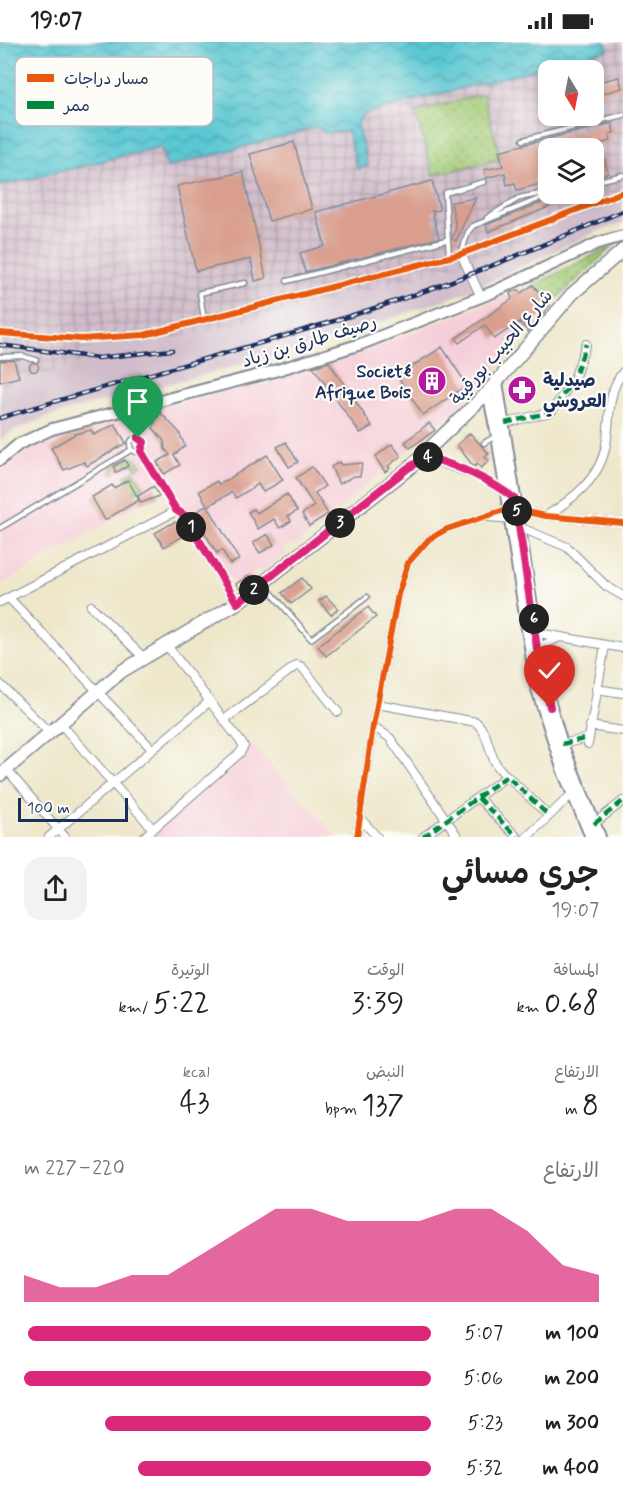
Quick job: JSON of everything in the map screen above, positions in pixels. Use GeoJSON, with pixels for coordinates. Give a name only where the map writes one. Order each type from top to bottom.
{"type":"FeatureCollection","features":[{"type":"Feature","properties":{"kind":"main road","name":"رصيف طارق بن زياد"},"geometry":{"type":"LineString","coordinates":[[0,460],[30,438],[52,429],[310,361],[403,329],[481,297],[598,243],[623,236]]}},
{"type":"Feature","properties":{"kind":"main road","name":"شارع الحبيب بورقيبة"},"geometry":{"type":"LineString","coordinates":[[494,391],[572,294],[623,250]]}},
{"type":"Feature","properties":{"kind":"main road","name":"شارع الحبيب بورقيبة"},"geometry":{"type":"LineString","coordinates":[[3,772],[99,690],[143,657],[237,603],[423,456],[454,436],[572,305],[623,260]]}},
{"type":"Feature","properties":{"kind":"main road"},"geometry":{"type":"LineString","coordinates":[[494,391],[505,423],[538,697],[572,794],[591,830],[600,837]]}},
{"type":"Feature","properties":{"kind":"main road"},"geometry":{"type":"LineString","coordinates":[[494,391],[497,436],[505,491],[515,514]]}},
{"type":"Feature","properties":{"kind":"main road"},"geometry":{"type":"LineString","coordinates":[[533,649],[591,830]]}},
{"type":"Feature","properties":{"kind":"street"},"geometry":{"type":"LineString","coordinates":[[0,333],[110,339],[144,335],[461,254],[623,192]]}},
{"type":"Feature","properties":{"kind":"street"},"geometry":{"type":"LineString","coordinates":[[461,254],[481,297]]}},
{"type":"Feature","properties":{"kind":"street"},"geometry":{"type":"LineString","coordinates":[[505,423],[551,412],[574,379],[586,344]]}},
{"type":"Feature","properties":{"kind":"street"},"geometry":{"type":"LineString","coordinates":[[546,516],[581,492],[597,467],[606,446],[610,401],[623,372]]}},
{"type":"Feature","properties":{"kind":"street"},"geometry":{"type":"LineString","coordinates":[[423,456],[480,477],[505,491]]}},
{"type":"Feature","properties":{"kind":"street"},"geometry":{"type":"LineString","coordinates":[[0,602],[176,510],[184,515],[237,603]]}},
{"type":"Feature","properties":{"kind":"street"},"geometry":{"type":"LineString","coordinates":[[515,514],[567,547],[606,586],[623,596]]}},
{"type":"Feature","properties":{"kind":"street"},"geometry":{"type":"LineString","coordinates":[[357,837],[373,726],[398,594],[408,563],[421,546],[438,533],[488,517],[531,514],[623,523]]}},
{"type":"Feature","properties":{"kind":"street"},"geometry":{"type":"LineString","coordinates":[[9,598],[99,690],[152,749]]}},
{"type":"Feature","properties":{"kind":"street"},"geometry":{"type":"LineString","coordinates":[[91,606],[143,657]]}},
{"type":"Feature","properties":{"kind":"street"},"geometry":{"type":"LineString","coordinates":[[530,633],[623,648]]}},
{"type":"Feature","properties":{"kind":"street"},"geometry":{"type":"LineString","coordinates":[[533,649],[558,638]]}},
{"type":"Feature","properties":{"kind":"street"},"geometry":{"type":"LineString","coordinates":[[144,837],[243,750],[242,743],[165,643]]}},
{"type":"Feature","properties":{"kind":"street"},"geometry":{"type":"LineString","coordinates":[[562,744],[588,741],[605,645]]}},
{"type":"Feature","properties":{"kind":"street"},"geometry":{"type":"LineString","coordinates":[[224,720],[297,665],[302,667],[338,712]]}},
{"type":"Feature","properties":{"kind":"street"},"geometry":{"type":"LineString","coordinates":[[0,684],[50,733]]}},
{"type":"Feature","properties":{"kind":"street"},"geometry":{"type":"LineString","coordinates":[[596,689],[623,693]]}},
{"type":"Feature","properties":{"kind":"street"},"geometry":{"type":"LineString","coordinates":[[49,837],[210,701]]}},
{"type":"Feature","properties":{"kind":"street"},"geometry":{"type":"LineString","coordinates":[[377,704],[476,722],[483,733],[495,765],[549,816]]}},
{"type":"Feature","properties":{"kind":"street"},"geometry":{"type":"LineString","coordinates":[[61,724],[153,829]]}},
{"type":"Feature","properties":{"kind":"street"},"geometry":{"type":"LineString","coordinates":[[373,726],[390,738],[458,837]]}},
{"type":"Feature","properties":{"kind":"street"},"geometry":{"type":"LineString","coordinates":[[590,726],[623,731]]}},
{"type":"Feature","properties":{"kind":"street"},"geometry":{"type":"LineString","coordinates":[[3,772],[65,837]]}},
{"type":"Feature","properties":{"kind":"street"},"geometry":{"type":"LineString","coordinates":[[423,837],[507,776]]}},
{"type":"Feature","properties":{"kind":"street"},"geometry":{"type":"LineString","coordinates":[[527,837],[572,794]]}},
{"type":"Feature","properties":{"kind":"street"},"geometry":{"type":"LineString","coordinates":[[478,798],[517,837]]}},
{"type":"Feature","properties":{"kind":"street"},"geometry":{"type":"LineString","coordinates":[[591,830],[623,801]]}},
{"type":"Feature","properties":{"kind":"street"},"geometry":{"type":"LineString","coordinates":[[360,818],[377,837]]}},
{"type":"Feature","properties":{"kind":"lane"},"geometry":{"type":"LineString","coordinates":[[524,140],[623,115]]}},
{"type":"Feature","properties":{"kind":"lane"},"geometry":{"type":"LineString","coordinates":[[604,180],[623,175]]}},
{"type":"Feature","properties":{"kind":"lane"},"geometry":{"type":"LineString","coordinates":[[449,257],[446,240],[448,229],[445,193],[484,182]]}},
{"type":"Feature","properties":{"kind":"lane"},"geometry":{"type":"LineString","coordinates":[[483,222],[519,198],[538,195]]}},
{"type":"Feature","properties":{"kind":"lane"},"geometry":{"type":"LineString","coordinates":[[461,254],[470,228],[538,198]]}},
{"type":"Feature","properties":{"kind":"lane"},"geometry":{"type":"LineString","coordinates":[[287,281],[446,240]]}},
{"type":"Feature","properties":{"kind":"lane"},"geometry":{"type":"LineString","coordinates":[[204,321],[200,293],[245,283]]}},
{"type":"Feature","properties":{"kind":"lane"},"geometry":{"type":"LineString","coordinates":[[0,357],[22,356],[36,360]]}},
{"type":"Feature","properties":{"kind":"lane"},"geometry":{"type":"LineString","coordinates":[[484,443],[497,436]]}},
{"type":"Feature","properties":{"kind":"lane"},"geometry":{"type":"LineString","coordinates":[[131,450],[131,440],[138,438],[144,442],[141,451],[176,510]]}},
{"type":"Feature","properties":{"kind":"lane"},"geometry":{"type":"LineString","coordinates":[[0,528],[131,450],[141,451]]}},
{"type":"Feature","properties":{"kind":"lane"},"geometry":{"type":"LineString","coordinates":[[263,583],[311,639],[367,597]]}},
{"type":"Feature","properties":{"kind":"shaded area"},"geometry":{"type":"Polygon","coordinates":[[[606,42],[623,42],[623,193],[604,202],[604,138],[538,138],[538,204],[600,204],[521,241],[443,270],[216,330],[163,341],[89,348],[92,361],[0,387],[0,186],[161,147],[166,166],[318,127],[326,133],[347,131],[358,168],[368,165],[357,124],[364,114],[538,68],[538,126],[604,126],[604,60],[570,60],[608,50],[606,42]]]}},
{"type":"Feature","properties":{"kind":"shaded area"},"geometry":{"type":"Polygon","coordinates":[[[623,193],[623,223],[598,231],[467,292],[307,347],[53,415],[17,429],[0,440],[0,387],[92,361],[88,348],[163,341],[216,330],[443,270],[521,241],[604,204],[623,193]]]}},
{"type":"Feature","properties":{"kind":"shaded area"},"geometry":{"type":"Polygon","coordinates":[[[533,285],[550,305],[484,384],[296,546],[291,544],[284,548],[286,554],[262,572],[257,570],[250,573],[253,580],[240,589],[238,590],[179,497],[176,498],[165,481],[156,486],[157,496],[146,500],[0,585],[0,472],[26,450],[66,433],[258,382],[263,386],[269,384],[269,379],[402,337],[533,285]]]}},
{"type":"Feature","properties":{"kind":"shaded area"},"geometry":{"type":"Polygon","coordinates":[[[251,744],[337,837],[154,837],[150,834],[251,744]]]}},
{"type":"Feature","properties":{"kind":"green space"},"geometry":{"type":"Polygon","coordinates":[[[483,94],[501,159],[433,175],[416,112],[483,94]]]}},
{"type":"Feature","properties":{"kind":"green space"},"geometry":{"type":"Polygon","coordinates":[[[614,245],[550,305],[533,285],[614,245]]]}},
{"type":"Feature","properties":{"kind":"green space"},"geometry":{"type":"Polygon","coordinates":[[[128,457],[136,459],[142,465],[136,469],[133,463],[128,466],[125,460],[114,466],[115,473],[112,473],[111,466],[128,457]]]}},
{"type":"Feature","properties":{"kind":"green space"},"geometry":{"type":"Polygon","coordinates":[[[134,471],[144,487],[135,493],[125,476],[134,471]]]}},
{"type":"Feature","properties":{"kind":"water"},"geometry":{"type":"Polygon","coordinates":[[[0,42],[606,42],[608,50],[570,60],[538,60],[538,68],[364,114],[357,124],[368,166],[358,169],[347,131],[326,133],[318,127],[167,167],[161,147],[0,186],[0,42]]]}},
{"type":"Feature","properties":{"kind":"building"},"geometry":{"type":"Polygon","coordinates":[[[619,77],[622,88],[604,93],[604,81],[619,77]]]}},
{"type":"Feature","properties":{"kind":"building"},"geometry":{"type":"Polygon","coordinates":[[[612,123],[614,133],[609,134],[611,141],[604,143],[604,138],[551,138],[604,126],[612,123]]]}},
{"type":"Feature","properties":{"kind":"building"},"geometry":{"type":"Polygon","coordinates":[[[538,141],[538,185],[517,190],[515,183],[507,185],[505,173],[486,178],[484,170],[503,166],[499,151],[538,141]]]}},
{"type":"Feature","properties":{"kind":"building"},"geometry":{"type":"Polygon","coordinates":[[[294,142],[312,209],[269,221],[250,154],[294,142]]]}},
{"type":"Feature","properties":{"kind":"building"},"geometry":{"type":"Polygon","coordinates":[[[604,158],[608,173],[604,174],[604,158]]]}},
{"type":"Feature","properties":{"kind":"building"},"geometry":{"type":"Polygon","coordinates":[[[243,172],[266,278],[255,281],[251,259],[196,271],[177,186],[243,172]]]}},
{"type":"Feature","properties":{"kind":"building"},"geometry":{"type":"Polygon","coordinates":[[[432,181],[440,210],[432,211],[439,238],[305,272],[300,253],[325,246],[316,212],[432,181]]]}},
{"type":"Feature","properties":{"kind":"building"},"geometry":{"type":"Polygon","coordinates":[[[476,198],[456,241],[452,239],[456,228],[451,202],[476,198]]]}},
{"type":"Feature","properties":{"kind":"building"},"geometry":{"type":"Polygon","coordinates":[[[538,204],[548,204],[549,207],[488,232],[486,225],[538,204]]]}},
{"type":"Feature","properties":{"kind":"building"},"geometry":{"type":"Polygon","coordinates":[[[533,285],[550,305],[528,332],[520,322],[494,339],[485,325],[459,343],[456,338],[512,299],[510,293],[519,290],[521,293],[533,285]]]}},
{"type":"Feature","properties":{"kind":"building","name":"Societé Afrique Bois"},"geometry":{"type":"Polygon","coordinates":[[[442,347],[467,385],[423,415],[397,376],[442,347]]]}},
{"type":"Feature","properties":{"kind":"building"},"geometry":{"type":"Polygon","coordinates":[[[14,360],[19,377],[0,382],[0,361],[14,360]]]}},
{"type":"Feature","properties":{"kind":"building"},"geometry":{"type":"Polygon","coordinates":[[[34,362],[39,367],[34,372],[29,367],[34,362]]]}},
{"type":"Feature","properties":{"kind":"building"},"geometry":{"type":"Polygon","coordinates":[[[329,362],[372,426],[360,433],[313,367],[329,362]]]}},
{"type":"Feature","properties":{"kind":"building"},"geometry":{"type":"Polygon","coordinates":[[[159,411],[179,432],[185,446],[174,455],[180,465],[164,474],[157,462],[170,455],[165,449],[164,441],[153,428],[155,424],[153,412],[159,411]]]}},
{"type":"Feature","properties":{"kind":"building"},"geometry":{"type":"Polygon","coordinates":[[[429,423],[435,430],[410,448],[405,442],[429,423]]]}},
{"type":"Feature","properties":{"kind":"building"},"geometry":{"type":"Polygon","coordinates":[[[115,424],[126,443],[87,466],[84,462],[64,470],[51,448],[75,434],[91,430],[94,435],[115,424]]]}},
{"type":"Feature","properties":{"kind":"building"},"geometry":{"type":"Polygon","coordinates":[[[470,433],[489,454],[485,457],[489,461],[481,468],[477,464],[474,467],[457,445],[470,433]]]}},
{"type":"Feature","properties":{"kind":"building"},"geometry":{"type":"Polygon","coordinates":[[[286,442],[298,462],[289,467],[277,447],[286,442]]]}},
{"type":"Feature","properties":{"kind":"building"},"geometry":{"type":"Polygon","coordinates":[[[392,444],[401,456],[388,466],[390,468],[385,472],[375,457],[392,444]]]}},
{"type":"Feature","properties":{"kind":"building"},"geometry":{"type":"Polygon","coordinates":[[[267,455],[283,480],[263,492],[258,484],[236,498],[232,492],[208,506],[239,560],[230,564],[222,550],[217,553],[193,514],[207,505],[199,491],[217,481],[219,485],[267,455]]]}},
{"type":"Feature","properties":{"kind":"building"},"geometry":{"type":"Polygon","coordinates":[[[125,460],[128,466],[115,473],[114,466],[125,460]]]}},
{"type":"Feature","properties":{"kind":"building"},"geometry":{"type":"Polygon","coordinates":[[[339,462],[341,465],[362,463],[360,476],[354,476],[339,484],[331,467],[339,462]]]}},
{"type":"Feature","properties":{"kind":"building"},"geometry":{"type":"Polygon","coordinates":[[[312,467],[325,486],[315,493],[328,514],[309,526],[302,514],[314,506],[296,478],[312,467]]]}},
{"type":"Feature","properties":{"kind":"building"},"geometry":{"type":"Polygon","coordinates":[[[128,480],[139,500],[105,520],[92,497],[112,485],[114,488],[128,480]]]}},
{"type":"Feature","properties":{"kind":"building"},"geometry":{"type":"Polygon","coordinates":[[[154,486],[159,496],[141,503],[138,496],[154,486]]]}},
{"type":"Feature","properties":{"kind":"building"},"geometry":{"type":"Polygon","coordinates":[[[287,494],[297,511],[288,516],[291,521],[280,528],[274,519],[258,529],[248,512],[254,509],[257,513],[287,494]]]}},
{"type":"Feature","properties":{"kind":"building"},"geometry":{"type":"Polygon","coordinates":[[[174,522],[178,523],[185,535],[164,547],[155,533],[174,522]]]}},
{"type":"Feature","properties":{"kind":"building"},"geometry":{"type":"Polygon","coordinates":[[[267,534],[274,545],[260,553],[253,543],[267,534]]]}},
{"type":"Feature","properties":{"kind":"building"},"geometry":{"type":"Polygon","coordinates":[[[249,575],[253,580],[240,589],[236,584],[249,575]]]}},
{"type":"Feature","properties":{"kind":"building"},"geometry":{"type":"Polygon","coordinates":[[[302,578],[311,589],[291,604],[282,593],[302,578]]]}},
{"type":"Feature","properties":{"kind":"building"},"geometry":{"type":"Polygon","coordinates":[[[326,596],[338,609],[331,615],[319,601],[326,596]]]}},
{"type":"Feature","properties":{"kind":"building"},"geometry":{"type":"Polygon","coordinates":[[[368,607],[376,617],[326,656],[318,646],[368,607]]]}},
{"type":"Feature","properties":{"kind":"railway"},"geometry":{"type":"LineString","coordinates":[[0,418],[339,320],[476,272],[623,211]]}},
{"type":"Feature","properties":{"kind":"railway"},"geometry":{"type":"LineString","coordinates":[[0,345],[98,358],[172,350]]}},
{"type":"Feature","properties":{"kind":"marked path"},"geometry":{"type":"LineString","coordinates":[[505,423],[551,412],[574,379],[586,344]]}},
{"type":"Feature","properties":{"kind":"marked path"},"geometry":{"type":"LineString","coordinates":[[562,744],[588,738]]}},
{"type":"Feature","properties":{"kind":"marked path"},"geometry":{"type":"LineString","coordinates":[[423,837],[507,776],[549,816]]}},
{"type":"Feature","properties":{"kind":"marked path"},"geometry":{"type":"LineString","coordinates":[[478,798],[517,837]]}},
{"type":"Feature","properties":{"kind":"marked path"},"geometry":{"type":"LineString","coordinates":[[594,824],[623,801]]}},
{"type":"Feature","properties":{"kind":"cycle path"},"geometry":{"type":"LineString","coordinates":[[0,333],[81,339],[144,335],[461,254],[623,192]]}},
{"type":"Feature","properties":{"kind":"cycle path"},"geometry":{"type":"LineString","coordinates":[[357,837],[373,726],[398,594],[408,563],[429,539],[447,529],[501,511],[517,510],[546,516],[623,523]]}},
{"type":"Feature","properties":{"kind":"place","name":"Societé Afrique Bois"},"geometry":{"type":"Point","coordinates":[432,381]}},
{"type":"Feature","properties":{"kind":"place","name":"صيدلية العروسي"},"geometry":{"type":"Point","coordinates":[522,390]}},
{"type":"Feature","properties":{"kind":"route"},"geometry":{"type":"LineString","coordinates":[[138,438],[144,442],[141,451],[176,510],[184,515],[237,603],[408,468],[427,457],[455,466],[498,486],[515,499],[537,648],[550,707]]}}]}
